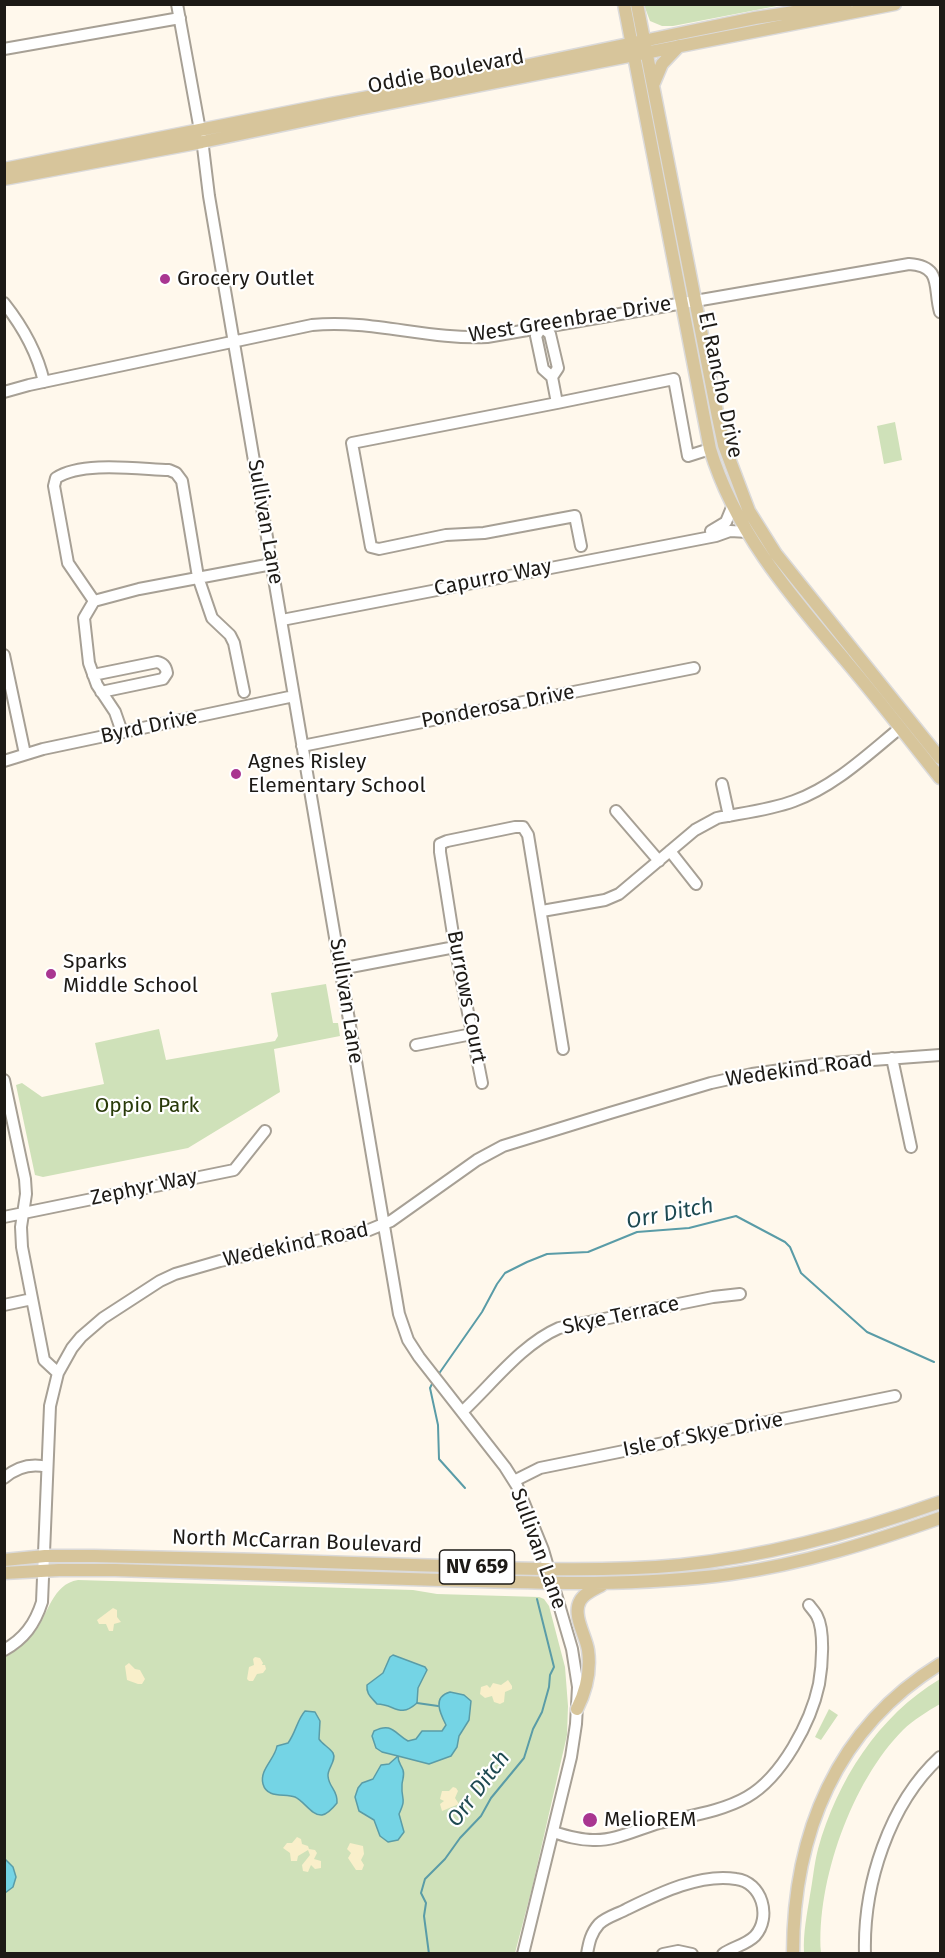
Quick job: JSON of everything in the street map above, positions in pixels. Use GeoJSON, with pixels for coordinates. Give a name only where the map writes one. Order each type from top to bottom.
{"type":"FeatureCollection","features":[{"type":"Feature","properties":{"kind":"main road","name":"El Rancho Drive"},"geometry":{"type":"LineString","coordinates":[[624,4],[631,49],[688,302],[724,445],[749,511],[776,554],[940,758]]}},
{"type":"Feature","properties":{"kind":"main road","name":"Oddie Boulevard"},"geometry":{"type":"LineString","coordinates":[[4,169],[200,129],[631,49],[686,32],[755,18],[846,4]]}},
{"type":"Feature","properties":{"kind":"main road","name":"Oddie Boulevard"},"geometry":{"type":"LineString","coordinates":[[645,46],[680,46],[895,4]]}},
{"type":"Feature","properties":{"kind":"main road","name":"El Rancho Drive"},"geometry":{"type":"LineString","coordinates":[[637,6],[653,84],[710,449],[724,486],[748,532],[783,586],[940,778]]}},
{"type":"Feature","properties":{"kind":"main road"},"geometry":{"type":"LineString","coordinates":[[637,6],[648,24],[654,29],[686,32]]}},
{"type":"Feature","properties":{"kind":"main road"},"geometry":{"type":"LineString","coordinates":[[653,84],[662,64],[680,46]]}},
{"type":"Feature","properties":{"kind":"main road","name":"Oddie Boulevard"},"geometry":{"type":"LineString","coordinates":[[4,179],[202,142],[603,61],[631,49]]}},
{"type":"Feature","properties":{"kind":"main road"},"geometry":{"type":"LineString","coordinates":[[603,61],[622,66],[638,80]]}},
{"type":"Feature","properties":{"kind":"main road"},"geometry":{"type":"LineString","coordinates":[[724,486],[731,490],[742,508],[749,511]]}},
{"type":"Feature","properties":{"kind":"main road","name":"North McCarran Boulevard"},"geometry":{"type":"LineString","coordinates":[[4,1560],[45,1556],[202,1558],[549,1569],[681,1565],[774,1551],[856,1531],[940,1502]]}},
{"type":"Feature","properties":{"kind":"main road","name":"North McCarran Boulevard"},"geometry":{"type":"LineString","coordinates":[[4,1573],[45,1570],[115,1570],[553,1584],[604,1584],[690,1579],[733,1574],[858,1546],[940,1518]]}},
{"type":"Feature","properties":{"kind":"main road"},"geometry":{"type":"LineString","coordinates":[[577,1709],[585,1692],[589,1666],[588,1650],[578,1615],[578,1605],[583,1596],[604,1584]]}},
{"type":"Feature","properties":{"kind":"main road"},"geometry":{"type":"LineString","coordinates":[[793,1953],[794,1917],[800,1871],[814,1819],[835,1771],[853,1743],[874,1717],[905,1688],[940,1664]]}},
{"type":"Feature","properties":{"kind":"street","name":"Sullivan Lane"},"geometry":{"type":"LineString","coordinates":[[177,4],[403,1328],[419,1357],[514,1481],[534,1523],[575,1659],[577,1709],[571,1757],[524,1953]]}},
{"type":"Feature","properties":{"kind":"street"},"geometry":{"type":"LineString","coordinates":[[4,49],[180,18]]}},
{"type":"Feature","properties":{"kind":"street","name":"West Greenbrae Drive"},"geometry":{"type":"LineString","coordinates":[[4,392],[330,323],[357,324],[469,338],[909,264],[924,266],[935,279],[940,312]]}},
{"type":"Feature","properties":{"kind":"street"},"geometry":{"type":"LineString","coordinates":[[4,303],[25,331],[40,365],[44,382]]}},
{"type":"Feature","properties":{"kind":"street"},"geometry":{"type":"LineString","coordinates":[[542,327],[550,334],[558,368],[552,377],[557,403]]}},
{"type":"Feature","properties":{"kind":"street"},"geometry":{"type":"LineString","coordinates":[[581,546],[575,516],[484,533],[446,535],[379,549],[370,547],[352,443],[674,379],[688,456],[710,449]]}},
{"type":"Feature","properties":{"kind":"street"},"geometry":{"type":"LineString","coordinates":[[94,601],[68,563],[54,486],[56,478],[74,471],[101,469],[169,470],[176,473],[182,482],[198,577],[212,618],[230,635],[234,643],[244,692]]}},
{"type":"Feature","properties":{"kind":"street","name":"Capurro Way"},"geometry":{"type":"LineString","coordinates":[[704,537],[726,522],[733,505]]}},
{"type":"Feature","properties":{"kind":"street","name":"Capurro Way"},"geometry":{"type":"LineString","coordinates":[[282,620],[716,536],[730,531],[748,532]]}},
{"type":"Feature","properties":{"kind":"street"},"geometry":{"type":"LineString","coordinates":[[122,732],[89,663],[84,618],[94,601],[139,589],[272,564]]}},
{"type":"Feature","properties":{"kind":"street"},"geometry":{"type":"LineString","coordinates":[[4,655],[25,754]]}},
{"type":"Feature","properties":{"kind":"street"},"geometry":{"type":"LineString","coordinates":[[93,675],[157,662],[166,668],[167,673],[163,679],[101,692]]}},
{"type":"Feature","properties":{"kind":"street","name":"Ponderosa Drive"},"geometry":{"type":"LineString","coordinates":[[303,746],[694,668]]}},
{"type":"Feature","properties":{"kind":"street","name":"Byrd Drive"},"geometry":{"type":"LineString","coordinates":[[4,761],[122,732],[294,696]]}},
{"type":"Feature","properties":{"kind":"street"},"geometry":{"type":"LineString","coordinates":[[563,1049],[542,911],[596,902],[619,894],[706,823],[792,802],[820,789],[844,773],[900,728]]}},
{"type":"Feature","properties":{"kind":"street"},"geometry":{"type":"LineString","coordinates":[[722,784],[729,816]]}},
{"type":"Feature","properties":{"kind":"street"},"geometry":{"type":"LineString","coordinates":[[616,811],[659,861]]}},
{"type":"Feature","properties":{"kind":"street","name":"Burrows Court"},"geometry":{"type":"LineString","coordinates":[[482,1083],[456,947],[441,844],[514,826],[523,827],[528,835],[542,911]]}},
{"type":"Feature","properties":{"kind":"street"},"geometry":{"type":"LineString","coordinates":[[670,851],[696,884]]}},
{"type":"Feature","properties":{"kind":"street"},"geometry":{"type":"LineString","coordinates":[[340,969],[456,947]]}},
{"type":"Feature","properties":{"kind":"street"},"geometry":{"type":"LineString","coordinates":[[416,1045],[472,1034]]}},
{"type":"Feature","properties":{"kind":"street","name":"Wedekind Road"},"geometry":{"type":"LineString","coordinates":[[4,1650],[20,1640],[33,1623],[42,1602],[50,1406],[58,1374],[72,1348],[92,1327],[160,1281],[175,1274],[220,1262],[369,1230],[398,1217],[477,1160],[503,1146],[653,1100],[732,1078],[785,1068],[940,1055]]}},
{"type":"Feature","properties":{"kind":"street"},"geometry":{"type":"LineString","coordinates":[[892,1058],[911,1147]]}},
{"type":"Feature","properties":{"kind":"street"},"geometry":{"type":"LineString","coordinates":[[4,1080],[8,1117],[25,1179],[21,1236],[32,1299],[44,1360],[58,1374]]}},
{"type":"Feature","properties":{"kind":"street","name":"Zephyr Way"},"geometry":{"type":"LineString","coordinates":[[4,1217],[234,1170],[265,1131]]}},
{"type":"Feature","properties":{"kind":"street","name":"Skye Terrace"},"geometry":{"type":"LineString","coordinates":[[462,1412],[527,1348],[549,1332],[581,1323],[713,1297],[740,1294]]}},
{"type":"Feature","properties":{"kind":"street"},"geometry":{"type":"LineString","coordinates":[[4,1305],[32,1299]]}},
{"type":"Feature","properties":{"kind":"street","name":"Isle of Skye Drive"},"geometry":{"type":"LineString","coordinates":[[514,1481],[540,1468],[895,1396]]}},
{"type":"Feature","properties":{"kind":"street"},"geometry":{"type":"LineString","coordinates":[[5,1478],[22,1467],[32,1465],[47,1467]]}},
{"type":"Feature","properties":{"kind":"street"},"geometry":{"type":"LineString","coordinates":[[552,1832],[582,1840],[606,1839],[735,1803],[761,1787],[775,1773],[795,1741],[811,1711],[817,1693],[822,1641],[818,1617],[808,1605]]}},
{"type":"Feature","properties":{"kind":"street"},"geometry":{"type":"LineString","coordinates":[[865,1953],[869,1898],[885,1845],[901,1808],[927,1770],[940,1758]]}},
{"type":"Feature","properties":{"kind":"street"},"geometry":{"type":"LineString","coordinates":[[587,1953],[593,1932],[603,1921],[675,1887],[721,1878],[740,1880],[749,1884],[758,1893],[763,1906],[763,1920],[755,1936],[723,1953]]}},
{"type":"Feature","properties":{"kind":"street"},"geometry":{"type":"LineString","coordinates":[[663,1953],[683,1951],[692,1953]]}},
{"type":"Feature","properties":{"kind":"green space"},"geometry":{"type":"Polygon","coordinates":[[[644,4],[782,5],[673,26],[662,26],[650,21],[644,4]]]}},
{"type":"Feature","properties":{"kind":"green space"},"geometry":{"type":"Polygon","coordinates":[[[895,422],[902,460],[884,464],[877,426],[895,422]]]}},
{"type":"Feature","properties":{"kind":"green space","name":"Oppio Park"},"geometry":{"type":"Polygon","coordinates":[[[326,984],[333,1023],[338,1023],[340,1036],[274,1049],[280,1092],[188,1148],[43,1177],[35,1175],[16,1085],[22,1083],[42,1097],[104,1084],[95,1043],[159,1029],[166,1060],[275,1041],[278,1036],[271,993],[326,984]]]}},
{"type":"Feature","properties":{"kind":"green space"},"geometry":{"type":"Polygon","coordinates":[[[78,1580],[413,1590],[437,1594],[544,1599],[549,1606],[565,1667],[568,1706],[567,1735],[515,1953],[5,1953],[5,1657],[34,1633],[62,1587],[78,1580]]]}},
{"type":"Feature","properties":{"kind":"green space"},"geometry":{"type":"Polygon","coordinates":[[[940,1679],[940,1704],[903,1730],[868,1776],[853,1804],[831,1865],[821,1925],[821,1953],[804,1953],[804,1938],[817,1855],[836,1799],[863,1752],[879,1731],[918,1694],[940,1679]]]}},
{"type":"Feature","properties":{"kind":"green space"},"geometry":{"type":"Polygon","coordinates":[[[829,1709],[838,1715],[821,1740],[815,1737],[829,1709]]]}},
{"type":"Feature","properties":{"kind":"sand"},"geometry":{"type":"Polygon","coordinates":[[[113,1608],[117,1610],[117,1617],[121,1622],[114,1624],[113,1631],[109,1631],[106,1624],[99,1624],[97,1620],[113,1608]]]}},
{"type":"Feature","properties":{"kind":"sand"},"geometry":{"type":"Polygon","coordinates":[[[255,1657],[260,1658],[266,1669],[263,1673],[257,1674],[253,1681],[249,1681],[247,1679],[249,1667],[254,1665],[255,1657]]]}},
{"type":"Feature","properties":{"kind":"sand"},"geometry":{"type":"Polygon","coordinates":[[[129,1663],[135,1669],[140,1670],[145,1679],[142,1684],[127,1680],[125,1666],[129,1663]]]}},
{"type":"Feature","properties":{"kind":"sand"},"geometry":{"type":"Polygon","coordinates":[[[508,1680],[512,1689],[505,1692],[504,1702],[500,1704],[494,1702],[492,1696],[485,1698],[480,1694],[481,1687],[487,1685],[490,1688],[493,1683],[501,1685],[508,1680]]]}},
{"type":"Feature","properties":{"kind":"sand"},"geometry":{"type":"Polygon","coordinates":[[[453,1787],[458,1791],[455,1798],[459,1804],[442,1811],[440,1804],[444,1801],[440,1799],[442,1791],[449,1791],[453,1787]]]}},
{"type":"Feature","properties":{"kind":"sand"},"geometry":{"type":"Polygon","coordinates":[[[297,1837],[301,1839],[302,1844],[315,1850],[317,1853],[314,1859],[321,1861],[321,1868],[315,1869],[311,1865],[308,1872],[303,1871],[302,1865],[310,1855],[308,1850],[298,1856],[297,1861],[291,1861],[290,1853],[283,1848],[297,1837]]]}},
{"type":"Feature","properties":{"kind":"sand"},"geometry":{"type":"Polygon","coordinates":[[[350,1843],[363,1846],[362,1870],[356,1870],[348,1858],[351,1853],[347,1849],[350,1843]]]}},
{"type":"Feature","properties":{"kind":"water"},"geometry":{"type":"Polygon","coordinates":[[[393,1655],[425,1667],[427,1670],[418,1688],[417,1703],[406,1710],[377,1704],[367,1691],[367,1685],[383,1673],[393,1655]]]}},
{"type":"Feature","properties":{"kind":"water"},"geometry":{"type":"Polygon","coordinates":[[[450,1692],[464,1695],[471,1701],[469,1720],[451,1756],[429,1764],[382,1752],[376,1748],[372,1736],[374,1731],[389,1728],[408,1741],[416,1739],[422,1731],[442,1731],[446,1725],[439,1701],[444,1694],[450,1692]]]}},
{"type":"Feature","properties":{"kind":"water"},"geometry":{"type":"Polygon","coordinates":[[[305,1711],[315,1712],[320,1721],[319,1739],[332,1751],[334,1756],[328,1776],[337,1803],[322,1815],[315,1813],[295,1797],[268,1792],[262,1779],[277,1746],[288,1743],[305,1711]]]}},
{"type":"Feature","properties":{"kind":"water"},"geometry":{"type":"Polygon","coordinates":[[[398,1756],[404,1772],[403,1802],[399,1814],[404,1832],[398,1840],[388,1842],[380,1836],[374,1820],[359,1811],[355,1797],[362,1783],[373,1779],[381,1765],[389,1764],[398,1756]]]}},
{"type":"Feature","properties":{"kind":"water"},"geometry":{"type":"Polygon","coordinates":[[[5,1859],[13,1867],[16,1877],[13,1887],[5,1893],[5,1859]]]}},
{"type":"Feature","properties":{"kind":"waterway","name":"Orr Ditch"},"geometry":{"type":"LineString","coordinates":[[438,1375],[482,1312],[505,1273],[547,1254],[588,1252],[637,1232],[689,1228],[736,1216],[785,1242],[790,1247],[801,1273],[867,1332],[934,1362]]}},
{"type":"Feature","properties":{"kind":"waterway","name":"Orr Ditch"},"geometry":{"type":"LineString","coordinates":[[433,1382],[430,1388],[438,1425],[439,1459],[465,1488]]}},
{"type":"Feature","properties":{"kind":"waterway","name":"Orr Ditch"},"geometry":{"type":"LineString","coordinates":[[429,1954],[424,1916],[426,1903],[421,1893],[425,1879],[481,1816],[491,1798],[524,1758],[533,1729],[542,1712],[550,1675],[554,1667],[537,1599]]}},
{"type":"Feature","properties":{"kind":"waterway"},"geometry":{"type":"LineString","coordinates":[[417,1703],[438,1706]]}},
{"type":"Feature","properties":{"kind":"place","name":"Grocery Outlet"},"geometry":{"type":"Point","coordinates":[165,279]}},
{"type":"Feature","properties":{"kind":"place","name":"Agnes Risley Elementary School"},"geometry":{"type":"Point","coordinates":[236,774]}},
{"type":"Feature","properties":{"kind":"place","name":"Sparks Middle School"},"geometry":{"type":"Point","coordinates":[51,974]}},
{"type":"Feature","properties":{"kind":"place","name":"MelioREM"},"geometry":{"type":"Point","coordinates":[590,1820]}}]}
